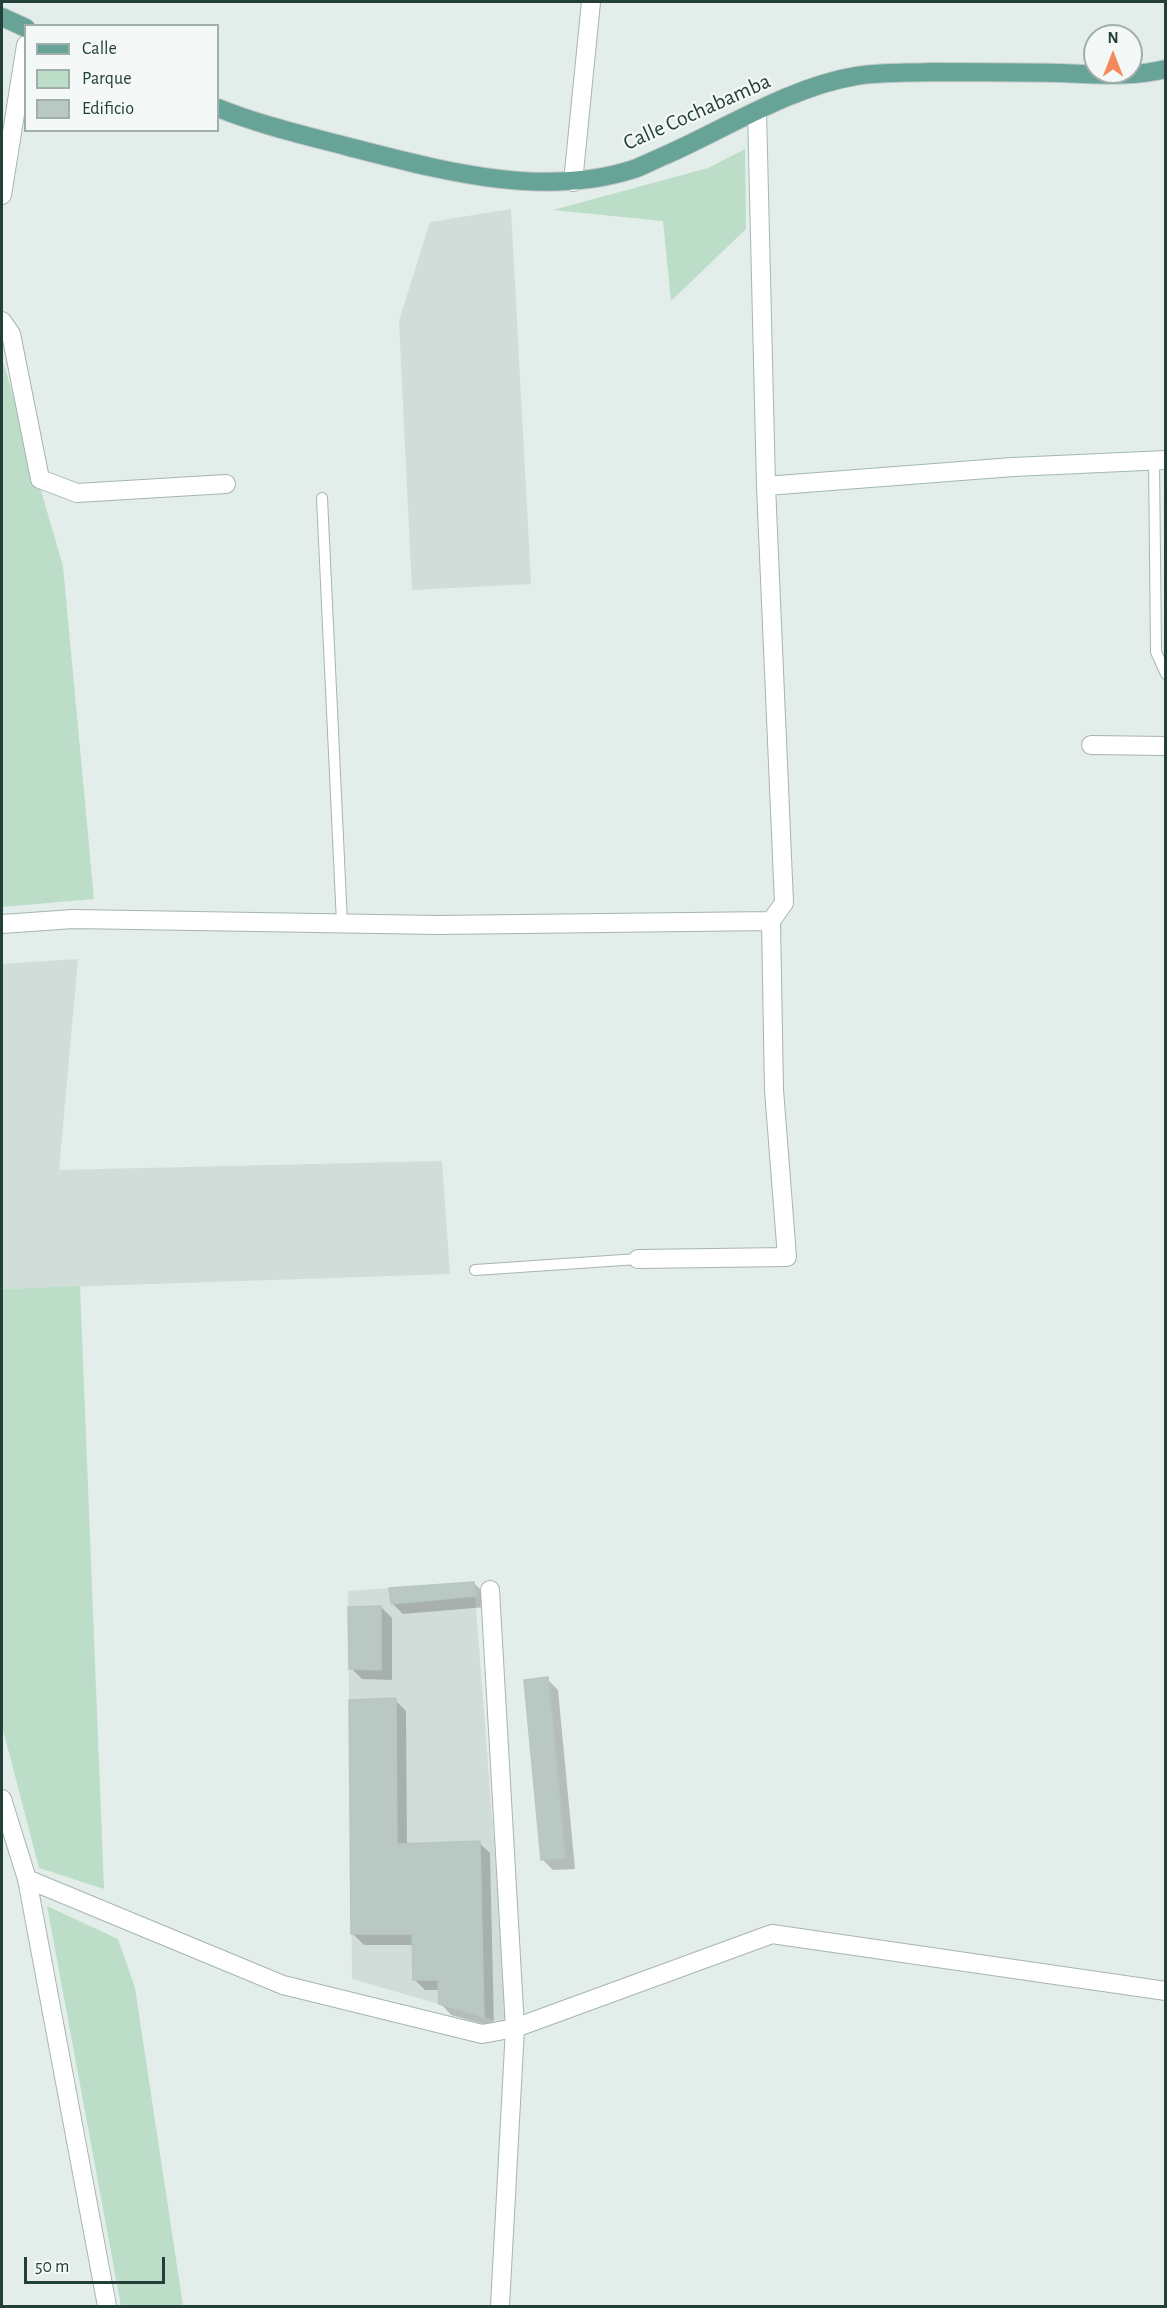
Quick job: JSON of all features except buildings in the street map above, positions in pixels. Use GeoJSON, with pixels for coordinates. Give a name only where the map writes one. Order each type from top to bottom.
{"type":"FeatureCollection","features":[{"type":"Feature","properties":{"kind":"main road"},"geometry":{"type":"LineString","coordinates":[[2,17],[24,27]]}},
{"type":"Feature","properties":{"kind":"main road","name":"Calle Cochabamba"},"geometry":{"type":"LineString","coordinates":[[219,108],[253,122],[415,164],[510,180],[573,182],[634,169],[707,137],[757,111],[810,89],[856,76],[1005,71],[1101,75],[1154,72],[1166,69]]}},
{"type":"Feature","properties":{"kind":"street"},"geometry":{"type":"LineString","coordinates":[[573,182],[591,2]]}},
{"type":"Feature","properties":{"kind":"street"},"geometry":{"type":"LineString","coordinates":[[2,195],[24,58]]}},
{"type":"Feature","properties":{"kind":"street"},"geometry":{"type":"LineString","coordinates":[[638,1259],[787,1257],[774,1090],[771,921],[784,903],[766,486],[757,111]]}},
{"type":"Feature","properties":{"kind":"street"},"geometry":{"type":"LineString","coordinates":[[2,321],[11,334],[40,479],[77,494],[226,484]]}},
{"type":"Feature","properties":{"kind":"street"},"geometry":{"type":"LineString","coordinates":[[766,486],[1013,467],[1160,460]]}},
{"type":"Feature","properties":{"kind":"street"},"geometry":{"type":"LineString","coordinates":[[1091,745],[1166,746]]}},
{"type":"Feature","properties":{"kind":"street"},"geometry":{"type":"LineString","coordinates":[[2,924],[73,919],[438,925],[771,921]]}},
{"type":"Feature","properties":{"kind":"street"},"geometry":{"type":"LineString","coordinates":[[490,1590],[515,2028],[500,2307]]}},
{"type":"Feature","properties":{"kind":"street"},"geometry":{"type":"LineString","coordinates":[[2,1799],[27,1879],[107,2307]]}},
{"type":"Feature","properties":{"kind":"street"},"geometry":{"type":"LineString","coordinates":[[27,1879],[283,1985],[482,2034],[515,2028],[772,1934],[1166,1991]]}},
{"type":"Feature","properties":{"kind":"lane"},"geometry":{"type":"LineString","coordinates":[[1160,460],[1156,652],[1166,674]]}},
{"type":"Feature","properties":{"kind":"lane"},"geometry":{"type":"LineString","coordinates":[[322,498],[342,923]]}},
{"type":"Feature","properties":{"kind":"lane"},"geometry":{"type":"LineString","coordinates":[[475,1270],[638,1259]]}},
{"type":"Feature","properties":{"kind":"shaded area"},"geometry":{"type":"Polygon","coordinates":[[[511,209],[531,584],[412,590],[399,321],[430,222],[511,209]]]}},
{"type":"Feature","properties":{"kind":"shaded area"},"geometry":{"type":"Polygon","coordinates":[[[78,959],[59,1170],[442,1161],[450,1274],[2,1289],[2,964],[78,959]]]}},
{"type":"Feature","properties":{"kind":"shaded area"},"geometry":{"type":"Polygon","coordinates":[[[474,1582],[508,2024],[352,1979],[348,1591],[474,1582]]]}},
{"type":"Feature","properties":{"kind":"green space"},"geometry":{"type":"Polygon","coordinates":[[[745,149],[746,229],[671,301],[663,221],[553,210],[708,168],[745,149]]]}},
{"type":"Feature","properties":{"kind":"green space"},"geometry":{"type":"Polygon","coordinates":[[[2,358],[63,566],[94,899],[2,907],[2,358]]]}},
{"type":"Feature","properties":{"kind":"green space"},"geometry":{"type":"Polygon","coordinates":[[[80,1286],[104,1889],[39,1868],[2,1726],[2,1289],[80,1286]]]}},
{"type":"Feature","properties":{"kind":"green space"},"geometry":{"type":"Polygon","coordinates":[[[47,1906],[118,1939],[135,1988],[183,2306],[121,2306],[47,1906]]]}}]}
